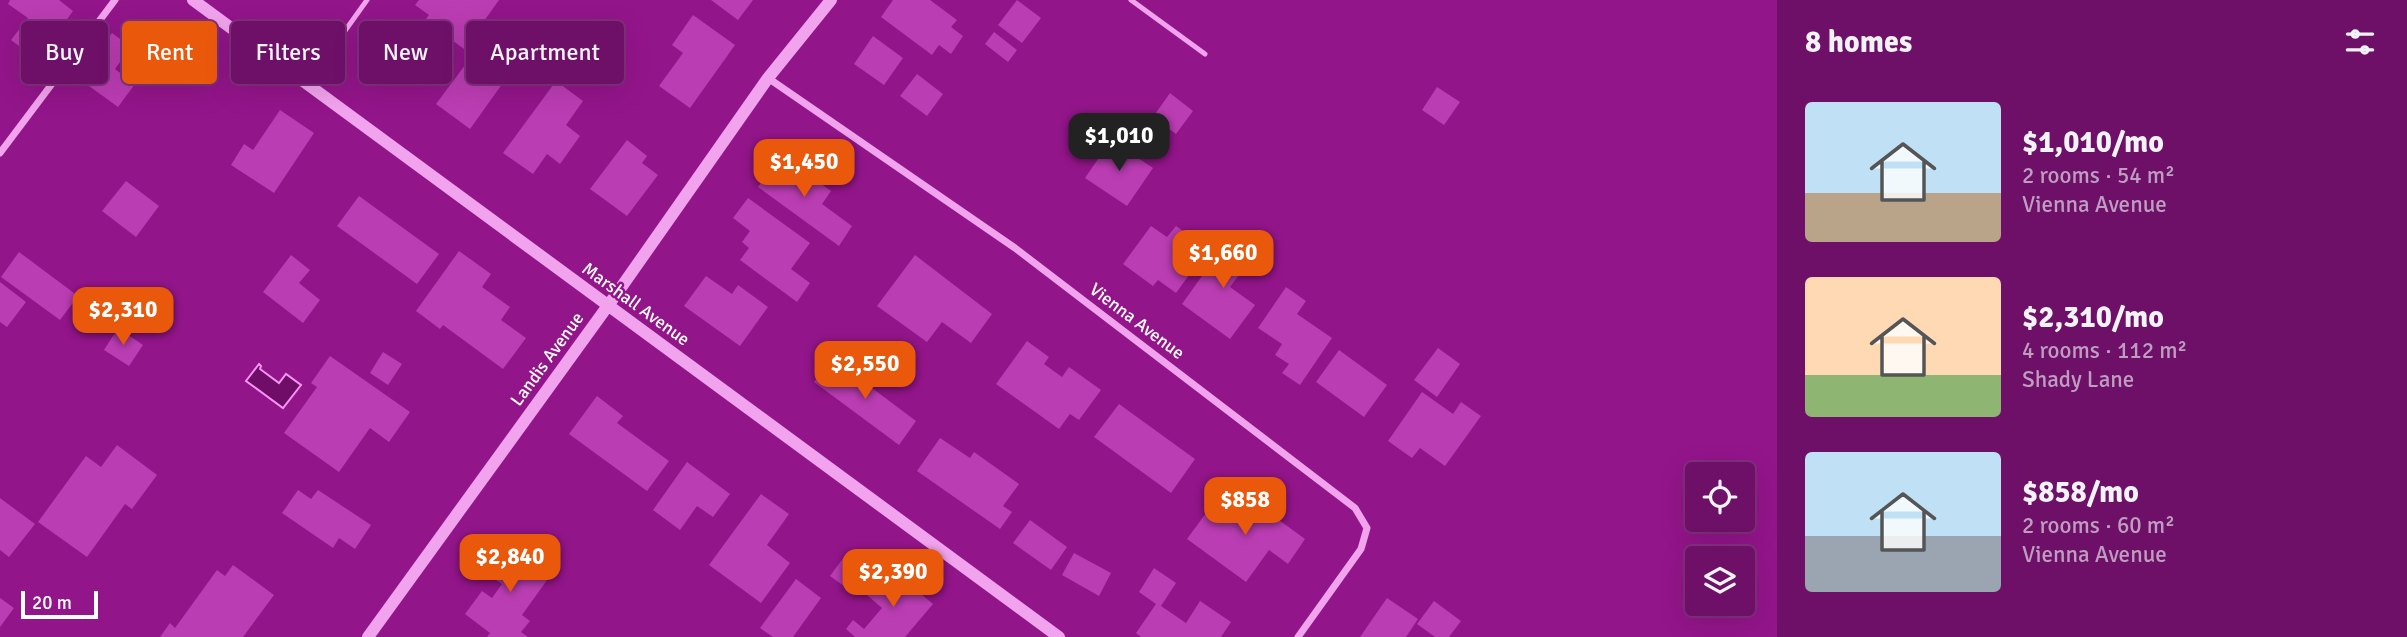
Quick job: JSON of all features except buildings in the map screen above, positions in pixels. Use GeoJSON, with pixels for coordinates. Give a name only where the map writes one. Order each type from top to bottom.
{"type":"FeatureCollection","features":[{"type":"Feature","properties":{"kind":"street"},"geometry":{"type":"LineString","coordinates":[[0,153],[115,0]]}},
{"type":"Feature","properties":{"kind":"street","name":"Marshall Avenue"},"geometry":{"type":"LineString","coordinates":[[193,0],[231,28]]}},
{"type":"Feature","properties":{"kind":"street","name":"Landis Avenue"},"geometry":{"type":"LineString","coordinates":[[368,637],[768,78],[831,0]]}},
{"type":"Feature","properties":{"kind":"street","name":"Vienna Avenue"},"geometry":{"type":"LineString","coordinates":[[768,78],[1015,248],[1355,508],[1367,528],[1362,549],[1298,637]]}},
{"type":"Feature","properties":{"kind":"street","name":"Marshall Avenue"},"geometry":{"type":"LineString","coordinates":[[307,84],[1059,637]]}},
{"type":"Feature","properties":{"kind":"lane"},"geometry":{"type":"LineString","coordinates":[[345,31],[367,0]]}},
{"type":"Feature","properties":{"kind":"lane"},"geometry":{"type":"LineString","coordinates":[[1131,0],[1205,54]]}},
{"type":"Feature","properties":{"kind":"shaded area"},"geometry":{"type":"Polygon","coordinates":[[[259,364],[260,369],[279,383],[286,374],[301,385],[283,408],[246,381],[259,364]]]}}]}
